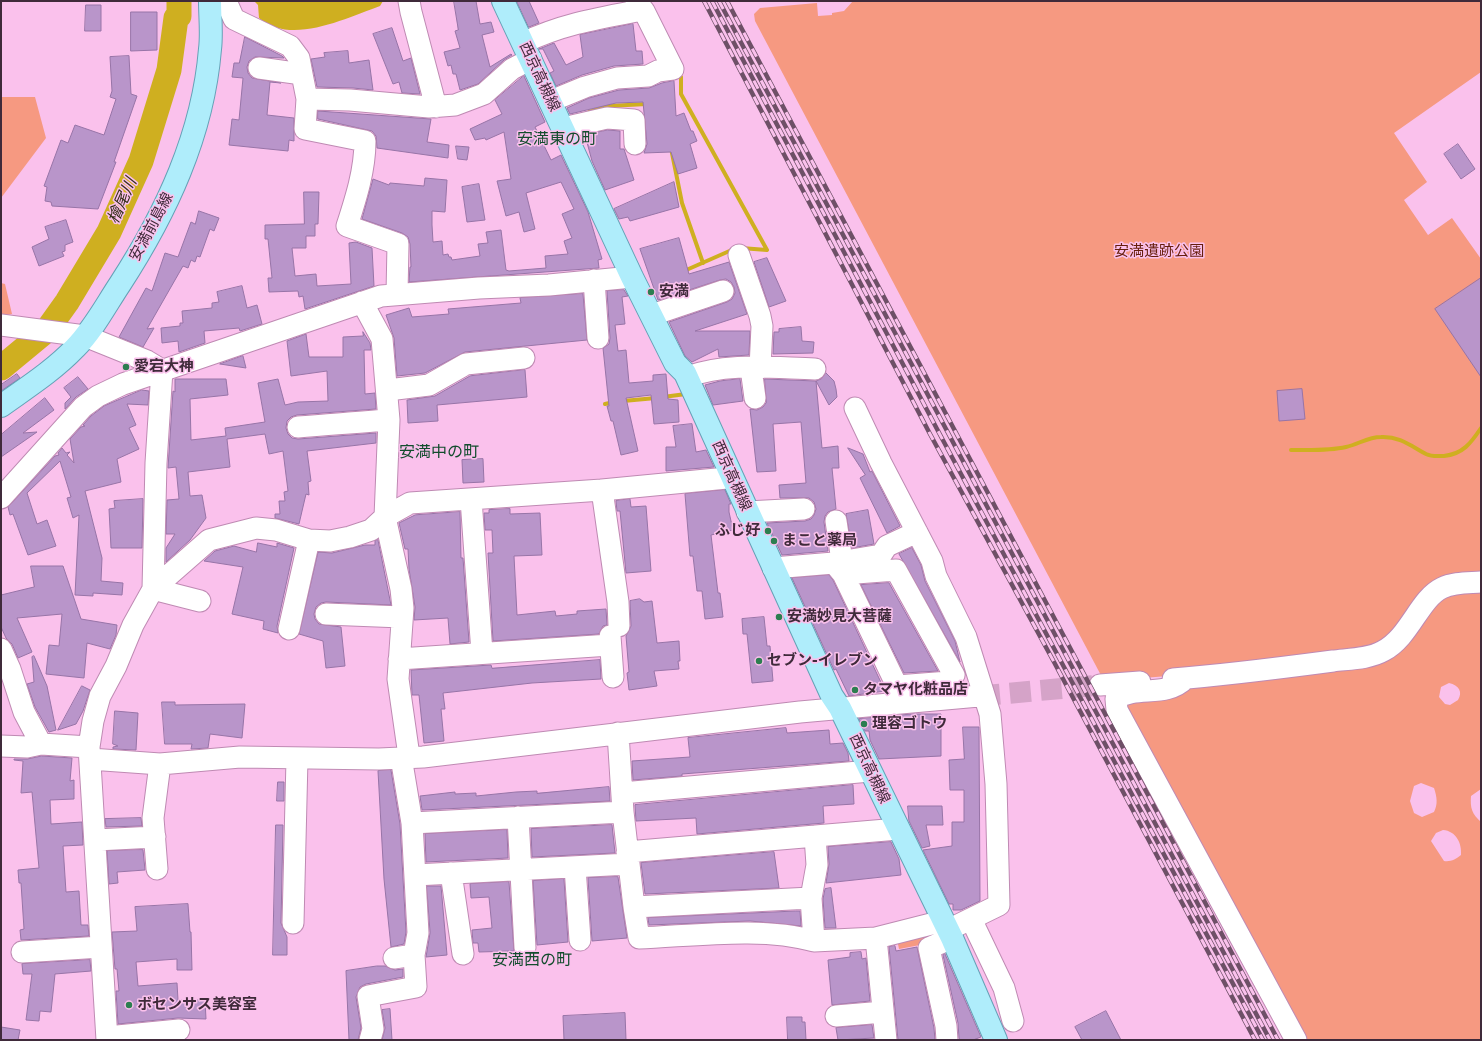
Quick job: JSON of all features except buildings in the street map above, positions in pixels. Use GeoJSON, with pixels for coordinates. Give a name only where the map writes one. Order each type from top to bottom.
{"type":"FeatureCollection","features":[{"type":"Feature","properties":{"kind":"main road","name":"安満前島線"},"geometry":{"type":"LineString","coordinates":[[1,406],[50,370],[140,253],[170,196],[192,142],[208,68],[211,48],[210,1]]}},
{"type":"Feature","properties":{"kind":"main road","name":"西京高槻線"},"geometry":{"type":"LineString","coordinates":[[503,1],[632,277],[676,363],[687,377],[747,512],[804,631],[832,696],[840,708],[947,930],[996,1040]]}},
{"type":"Feature","properties":{"kind":"street"},"geometry":{"type":"LineString","coordinates":[[226,1],[234,19],[290,46],[299,58],[307,99],[305,129],[365,140],[359,187],[354,198],[347,226],[398,244],[397,294]]}},
{"type":"Feature","properties":{"kind":"street"},"geometry":{"type":"LineString","coordinates":[[412,3],[436,107]]}},
{"type":"Feature","properties":{"kind":"street"},"geometry":{"type":"LineString","coordinates":[[307,99],[350,100],[436,107],[455,105],[484,94],[512,69],[545,32],[639,6],[673,69],[658,70],[648,76],[617,78],[585,87],[550,101]]}},
{"type":"Feature","properties":{"kind":"street"},"geometry":{"type":"LineString","coordinates":[[259,68],[302,74]]}},
{"type":"Feature","properties":{"kind":"street"},"geometry":{"type":"LineString","coordinates":[[563,128],[607,118],[634,120],[635,144]]}},
{"type":"Feature","properties":{"kind":"street"},"geometry":{"type":"LineString","coordinates":[[739,255],[762,326],[756,368],[755,398]]}},
{"type":"Feature","properties":{"kind":"street"},"geometry":{"type":"LineString","coordinates":[[1,498],[82,407],[98,396],[123,384],[162,370],[381,296],[549,285],[632,277]]}},
{"type":"Feature","properties":{"kind":"street"},"geometry":{"type":"LineString","coordinates":[[594,280],[598,338]]}},
{"type":"Feature","properties":{"kind":"street"},"geometry":{"type":"LineString","coordinates":[[652,315],[723,291]]}},
{"type":"Feature","properties":{"kind":"street"},"geometry":{"type":"LineString","coordinates":[[362,302],[382,339],[388,390],[389,420],[385,517],[402,589],[402,617],[399,658],[400,699],[412,823],[418,933],[414,955],[416,987],[368,996],[373,1029],[370,1040]]}},
{"type":"Feature","properties":{"kind":"street"},"geometry":{"type":"LineString","coordinates":[[6,326],[78,335],[147,361],[162,370]]}},
{"type":"Feature","properties":{"kind":"street"},"geometry":{"type":"LineString","coordinates":[[388,390],[429,385],[466,364],[524,358]]}},
{"type":"Feature","properties":{"kind":"street"},"geometry":{"type":"LineString","coordinates":[[687,377],[700,372],[737,366],[805,374]]}},
{"type":"Feature","properties":{"kind":"street"},"geometry":{"type":"LineString","coordinates":[[153,589],[156,463],[162,370]]}},
{"type":"Feature","properties":{"kind":"street"},"geometry":{"type":"LineString","coordinates":[[618,733],[622,803],[639,938],[738,934],[799,936],[814,941],[876,938],[947,930],[999,905],[996,784],[990,714],[966,637],[950,607],[936,576],[932,561],[918,532],[881,463],[855,408]]}},
{"type":"Feature","properties":{"kind":"street"},"geometry":{"type":"LineString","coordinates":[[298,427],[333,425],[344,422],[389,420]]}},
{"type":"Feature","properties":{"kind":"street"},"geometry":{"type":"LineString","coordinates":[[179,1030],[107,1038],[101,947],[90,753],[93,721],[100,696],[116,666],[133,624],[153,589],[209,540],[256,528],[276,530],[309,540],[330,541],[350,537],[371,530],[385,517],[410,503],[602,490],[727,478]]}},
{"type":"Feature","properties":{"kind":"street"},"geometry":{"type":"LineString","coordinates":[[602,490],[618,602],[613,636],[613,678]]}},
{"type":"Feature","properties":{"kind":"street"},"geometry":{"type":"LineString","coordinates":[[472,499],[482,654]]}},
{"type":"Feature","properties":{"kind":"street"},"geometry":{"type":"LineString","coordinates":[[747,512],[804,509]]}},
{"type":"Feature","properties":{"kind":"street"},"geometry":{"type":"LineString","coordinates":[[773,568],[840,566],[896,570],[954,675],[949,682],[897,686],[840,566],[836,521]]}},
{"type":"Feature","properties":{"kind":"street"},"geometry":{"type":"LineString","coordinates":[[840,566],[881,555],[887,546],[918,532]]}},
{"type":"Feature","properties":{"kind":"street"},"geometry":{"type":"LineString","coordinates":[[289,629],[309,540]]}},
{"type":"Feature","properties":{"kind":"street"},"geometry":{"type":"LineString","coordinates":[[1100,685],[1186,678],[1373,655],[1394,644],[1405,632],[1432,595],[1442,588],[1452,585],[1481,582]]}},
{"type":"Feature","properties":{"kind":"street"},"geometry":{"type":"LineString","coordinates":[[153,589],[200,601]]}},
{"type":"Feature","properties":{"kind":"street"},"geometry":{"type":"LineString","coordinates":[[326,614],[402,617]]}},
{"type":"Feature","properties":{"kind":"street"},"geometry":{"type":"LineString","coordinates":[[399,658],[482,654],[613,636]]}},
{"type":"Feature","properties":{"kind":"street"},"geometry":{"type":"LineString","coordinates":[[2,651],[10,669],[24,712],[41,744]]}},
{"type":"Feature","properties":{"kind":"street"},"geometry":{"type":"LineString","coordinates":[[1186,678],[1180,684],[1166,690],[1124,693],[1116,699],[1117,710],[1296,1040]]}},
{"type":"Feature","properties":{"kind":"street"},"geometry":{"type":"LineString","coordinates":[[1,746],[27,747],[41,744],[160,764],[240,757],[379,759],[423,757],[840,708],[979,696]]}},
{"type":"Feature","properties":{"kind":"street"},"geometry":{"type":"LineString","coordinates":[[293,923],[297,759]]}},
{"type":"Feature","properties":{"kind":"street"},"geometry":{"type":"LineString","coordinates":[[157,869],[153,818],[160,764]]}},
{"type":"Feature","properties":{"kind":"street"},"geometry":{"type":"LineString","coordinates":[[412,823],[518,817],[870,772]]}},
{"type":"Feature","properties":{"kind":"street"},"geometry":{"type":"LineString","coordinates":[[518,817],[525,948]]}},
{"type":"Feature","properties":{"kind":"street"},"geometry":{"type":"LineString","coordinates":[[415,875],[575,867],[628,858],[815,836],[898,829]]}},
{"type":"Feature","properties":{"kind":"street"},"geometry":{"type":"LineString","coordinates":[[814,941],[811,898],[817,865],[815,836]]}},
{"type":"Feature","properties":{"kind":"street"},"geometry":{"type":"LineString","coordinates":[[96,840],[155,837]]}},
{"type":"Feature","properties":{"kind":"street"},"geometry":{"type":"LineString","coordinates":[[575,867],[580,940]]}},
{"type":"Feature","properties":{"kind":"street"},"geometry":{"type":"LineString","coordinates":[[451,873],[463,954]]}},
{"type":"Feature","properties":{"kind":"street"},"geometry":{"type":"LineString","coordinates":[[634,907],[811,898]]}},
{"type":"Feature","properties":{"kind":"street"},"geometry":{"type":"LineString","coordinates":[[971,919],[1004,988],[1013,1021]]}},
{"type":"Feature","properties":{"kind":"street"},"geometry":{"type":"LineString","coordinates":[[947,930],[929,948],[935,1012],[947,1040]]}},
{"type":"Feature","properties":{"kind":"street"},"geometry":{"type":"LineString","coordinates":[[876,938],[886,1040]]}},
{"type":"Feature","properties":{"kind":"street"},"geometry":{"type":"LineString","coordinates":[[22,952],[101,947]]}},
{"type":"Feature","properties":{"kind":"street"},"geometry":{"type":"LineString","coordinates":[[394,958],[414,955]]}},
{"type":"Feature","properties":{"kind":"street"},"geometry":{"type":"LineString","coordinates":[[836,1016],[883,1012]]}},
{"type":"Feature","properties":{"kind":"green space","name":"安満遺跡公園"},"geometry":{"type":"Polygon","coordinates":[[[853,1],[1481,1],[1481,72],[1394,133],[1427,182],[1404,200],[1428,235],[1452,218],[1481,259],[1481,576],[1457,579],[1385,644],[1194,674],[1104,681],[755,21],[754,14],[760,8],[817,3],[818,16],[832,15],[832,13],[844,11],[853,1]]]}},
{"type":"Feature","properties":{"kind":"green space"},"geometry":{"type":"Polygon","coordinates":[[[1,91],[2,97],[35,97],[46,138],[1,198],[1,91]]]}},
{"type":"Feature","properties":{"kind":"green space"},"geometry":{"type":"Polygon","coordinates":[[[1,283],[5,284],[12,314],[1,316],[1,283]]]}},
{"type":"Feature","properties":{"kind":"green space"},"geometry":{"type":"Polygon","coordinates":[[[1481,587],[1481,789],[1471,796],[1471,807],[1481,822],[1481,1040],[1300,1040],[1123,701],[1183,689],[1368,662],[1440,597],[1481,587]],[[1449,683],[1441,687],[1439,697],[1445,704],[1450,705],[1458,700],[1460,692],[1458,687],[1449,683]],[[1421,783],[1414,786],[1410,801],[1414,813],[1422,817],[1434,812],[1437,800],[1434,788],[1421,783]],[[1443,830],[1436,833],[1431,841],[1444,861],[1453,860],[1461,855],[1459,842],[1455,835],[1443,830]]]}},
{"type":"Feature","properties":{"kind":"green space"},"geometry":{"type":"Polygon","coordinates":[[[925,932],[928,941],[920,945],[899,949],[897,939],[925,932]]]}},
{"type":"Feature","properties":{"kind":"shaded area"},"geometry":{"type":"Polygon","coordinates":[[[254,1],[383,1],[380,6],[319,27],[302,30],[287,30],[272,26],[259,18],[258,5],[254,1]]]}},
{"type":"Feature","properties":{"kind":"waterway","name":"檜尾川"},"geometry":{"type":"LineString","coordinates":[[1,368],[47,330],[67,302],[109,232],[141,161],[169,70],[176,18],[179,16],[179,1]]}},
{"type":"Feature","properties":{"kind":"waterway"},"geometry":{"type":"LineString","coordinates":[[677,72],[681,77],[681,94],[767,250],[741,248]]}},
{"type":"Feature","properties":{"kind":"waterway"},"geometry":{"type":"LineString","coordinates":[[589,112],[608,106],[647,104]]}},
{"type":"Feature","properties":{"kind":"waterway"},"geometry":{"type":"LineString","coordinates":[[671,148],[682,203],[703,263]]}},
{"type":"Feature","properties":{"kind":"waterway"},"geometry":{"type":"LineString","coordinates":[[684,271],[734,249]]}},
{"type":"Feature","properties":{"kind":"waterway"},"geometry":{"type":"LineString","coordinates":[[663,397],[686,394]]}},
{"type":"Feature","properties":{"kind":"waterway"},"geometry":{"type":"LineString","coordinates":[[623,401],[656,398]]}},
{"type":"Feature","properties":{"kind":"waterway"},"geometry":{"type":"LineString","coordinates":[[605,404],[614,402]]}},
{"type":"Feature","properties":{"kind":"waterway"},"geometry":{"type":"LineString","coordinates":[[1291,450],[1333,449],[1351,446],[1376,437],[1387,437],[1405,442],[1428,455],[1444,456],[1456,453],[1466,447],[1481,428]]}},
{"type":"Feature","properties":{"kind":"tunnel"},"geometry":{"type":"LineString","coordinates":[[979,696],[1100,685]]}},
{"type":"Feature","properties":{"kind":"railway"},"geometry":{"type":"LineString","coordinates":[[704,1],[930,434],[1054,662],[1255,1040]]}},
{"type":"Feature","properties":{"kind":"railway"},"geometry":{"type":"LineString","coordinates":[[712,1],[937,429],[1263,1040]]}},
{"type":"Feature","properties":{"kind":"railway"},"geometry":{"type":"LineString","coordinates":[[719,1],[1270,1040]]}},
{"type":"Feature","properties":{"kind":"railway"},"geometry":{"type":"LineString","coordinates":[[727,1],[1278,1040]]}},
{"type":"Feature","properties":{"kind":"place","name":"安満"},"geometry":{"type":"Point","coordinates":[651,292]}},
{"type":"Feature","properties":{"kind":"place","name":"愛宕大神"},"geometry":{"type":"Point","coordinates":[126,367]}},
{"type":"Feature","properties":{"kind":"place","name":"ふじ好"},"geometry":{"type":"Point","coordinates":[768,531]}},
{"type":"Feature","properties":{"kind":"place","name":"まこと薬局"},"geometry":{"type":"Point","coordinates":[774,541]}},
{"type":"Feature","properties":{"kind":"place","name":"安満妙見大菩薩"},"geometry":{"type":"Point","coordinates":[779,617]}},
{"type":"Feature","properties":{"kind":"place","name":"セブン-イレブン"},"geometry":{"type":"Point","coordinates":[759,661]}},
{"type":"Feature","properties":{"kind":"place","name":"タマヤ化粧品店"},"geometry":{"type":"Point","coordinates":[855,690]}},
{"type":"Feature","properties":{"kind":"place","name":"理容ゴトウ"},"geometry":{"type":"Point","coordinates":[864,724]}},
{"type":"Feature","properties":{"kind":"place","name":"ボセンサス美容室"},"geometry":{"type":"Point","coordinates":[129,1005]}},
{"type":"Feature","properties":{"kind":"district","name":"安満東の町"},"geometry":{"type":"Point","coordinates":[557,140]}},
{"type":"Feature","properties":{"kind":"district","name":"安満中の町"},"geometry":{"type":"Point","coordinates":[439,453]}},
{"type":"Feature","properties":{"kind":"district","name":"安満西の町"},"geometry":{"type":"Point","coordinates":[532,961]}}]}
